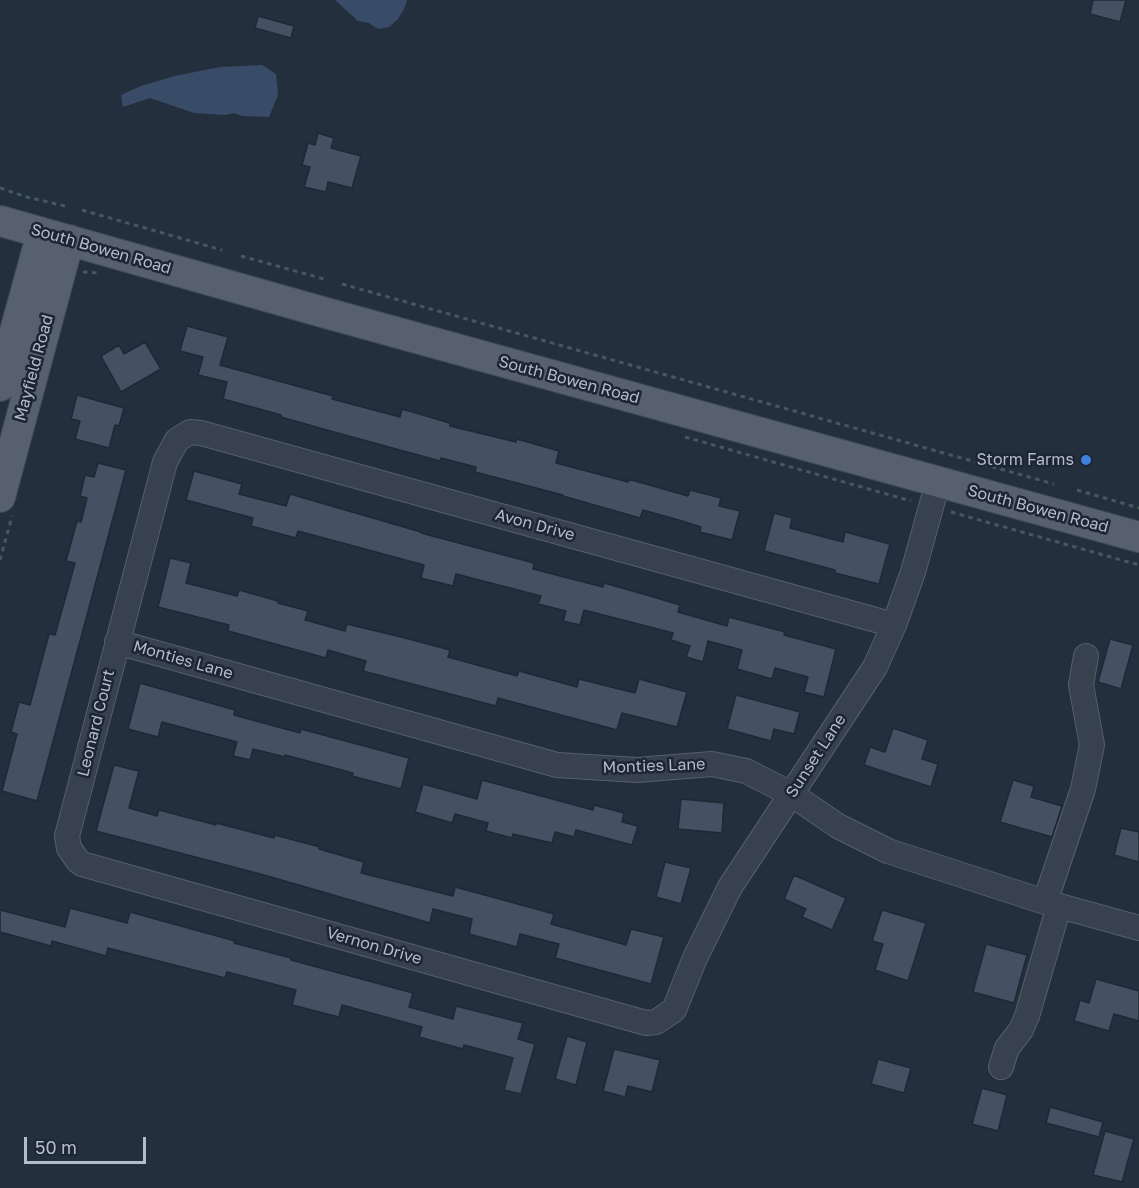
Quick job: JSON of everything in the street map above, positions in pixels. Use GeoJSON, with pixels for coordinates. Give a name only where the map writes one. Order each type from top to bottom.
{"type":"FeatureCollection","features":[{"type":"Feature","properties":{"kind":"main road","name":"South Bowen Road"},"geometry":{"type":"LineString","coordinates":[[0,221],[1139,537]]}},
{"type":"Feature","properties":{"kind":"main road"},"geometry":{"type":"LineString","coordinates":[[0,386],[55,236]]}},
{"type":"Feature","properties":{"kind":"main road","name":"Mayfield Road"},"geometry":{"type":"LineString","coordinates":[[0,497],[55,236]]}},
{"type":"Feature","properties":{"kind":"street","name":"Avon Drive"},"geometry":{"type":"LineString","coordinates":[[177,440],[190,432],[201,433],[894,625]]}},
{"type":"Feature","properties":{"kind":"street","name":"Leonard Court"},"geometry":{"type":"LineString","coordinates":[[82,864],[69,848],[67,836],[165,462],[177,440]]}},
{"type":"Feature","properties":{"kind":"street","name":"Sunset Lane"},"geometry":{"type":"LineString","coordinates":[[666,1017],[674,1010],[695,958],[730,887],[875,667],[894,625],[913,572],[938,482]]}},
{"type":"Feature","properties":{"kind":"street","name":"Monties Lane"},"geometry":{"type":"LineString","coordinates":[[117,642],[557,765],[637,770],[712,764],[746,771],[791,794],[838,826],[888,851],[1052,904],[1139,928]]}},
{"type":"Feature","properties":{"kind":"street"},"geometry":{"type":"LineString","coordinates":[[1001,1067],[1007,1048],[1021,1030],[1027,1016],[1052,904],[1083,789],[1092,745],[1081,685],[1086,656]]}},
{"type":"Feature","properties":{"kind":"street","name":"Vernon Drive"},"geometry":{"type":"LineString","coordinates":[[82,864],[646,1023],[666,1017]]}},
{"type":"Feature","properties":{"kind":"path"},"geometry":{"type":"LineString","coordinates":[[0,188],[65,206]]}},
{"type":"Feature","properties":{"kind":"path"},"geometry":{"type":"LineString","coordinates":[[82,210],[222,250]]}},
{"type":"Feature","properties":{"kind":"path"},"geometry":{"type":"LineString","coordinates":[[241,256],[324,279]]}},
{"type":"Feature","properties":{"kind":"path"},"geometry":{"type":"LineString","coordinates":[[342,284],[1054,484]]}},
{"type":"Feature","properties":{"kind":"path"},"geometry":{"type":"LineString","coordinates":[[1077,490],[1139,508]]}},
{"type":"Feature","properties":{"kind":"path"},"geometry":{"type":"LineString","coordinates":[[951,512],[1139,565]]}},
{"type":"Feature","properties":{"kind":"water"},"geometry":{"type":"Polygon","coordinates":[[[335,0],[407,0],[398,19],[389,27],[378,29],[369,23],[358,21],[335,0]]]}},
{"type":"Feature","properties":{"kind":"water"},"geometry":{"type":"Polygon","coordinates":[[[262,65],[276,74],[278,95],[269,117],[242,116],[234,113],[225,115],[194,113],[150,98],[123,107],[121,95],[141,86],[220,67],[262,65]]]}},
{"type":"Feature","properties":{"kind":"building"},"geometry":{"type":"Polygon","coordinates":[[[1093,0],[1126,0],[1120,22],[1090,14],[1093,0]]]}},
{"type":"Feature","properties":{"kind":"building"},"geometry":{"type":"Polygon","coordinates":[[[258,16],[294,26],[291,38],[255,28],[258,16]]]}},
{"type":"Feature","properties":{"kind":"building"},"geometry":{"type":"Polygon","coordinates":[[[318,133],[334,138],[331,148],[361,156],[352,188],[328,182],[326,192],[304,187],[310,167],[302,165],[308,143],[315,145],[318,133]]]}},
{"type":"Feature","properties":{"kind":"building"},"geometry":{"type":"Polygon","coordinates":[[[187,326],[228,337],[220,365],[400,417],[402,409],[450,423],[450,426],[516,442],[517,439],[559,451],[556,463],[628,482],[628,479],[688,496],[690,490],[721,498],[719,506],[740,511],[732,540],[700,532],[701,527],[643,510],[640,518],[475,472],[476,467],[441,458],[440,461],[223,399],[227,382],[198,375],[203,357],[180,351],[187,326]]]}},
{"type":"Feature","properties":{"kind":"building"},"geometry":{"type":"Polygon","coordinates":[[[145,342],[161,369],[121,392],[101,356],[119,345],[124,354],[145,342]]]}},
{"type":"Feature","properties":{"kind":"building"},"geometry":{"type":"Polygon","coordinates":[[[77,395],[124,408],[119,426],[115,425],[109,448],[75,439],[80,421],[71,419],[77,395]]]}},
{"type":"Feature","properties":{"kind":"building"},"geometry":{"type":"Polygon","coordinates":[[[98,463],[126,470],[37,801],[2,791],[17,734],[11,732],[19,702],[30,705],[49,634],[55,635],[75,563],[66,561],[77,521],[81,522],[87,498],[80,496],[85,475],[94,477],[98,463]]]}},
{"type":"Feature","properties":{"kind":"building"},"geometry":{"type":"Polygon","coordinates":[[[194,471],[242,484],[239,494],[286,506],[290,494],[421,533],[534,563],[533,569],[603,587],[604,583],[680,605],[678,612],[727,626],[729,617],[836,649],[824,697],[804,692],[808,677],[775,668],[772,679],[737,669],[742,650],[708,641],[703,662],[686,657],[690,646],[671,640],[673,633],[584,610],[580,625],[563,621],[566,611],[538,604],[541,596],[456,574],[453,586],[421,578],[424,565],[298,531],[296,538],[251,526],[253,518],[186,500],[194,471]]]}},
{"type":"Feature","properties":{"kind":"building"},"geometry":{"type":"Polygon","coordinates":[[[774,513],[792,518],[790,528],[843,542],[845,532],[890,544],[879,584],[764,551],[774,513]]]}},
{"type":"Feature","properties":{"kind":"building"},"geometry":{"type":"Polygon","coordinates":[[[170,558],[191,563],[186,583],[237,596],[239,590],[308,611],[305,620],[345,631],[347,624],[405,638],[450,650],[448,657],[517,676],[519,671],[577,687],[579,679],[635,693],[639,679],[687,692],[677,727],[622,713],[617,730],[498,698],[496,706],[363,671],[366,661],[328,650],[326,658],[228,631],[229,625],[158,607],[170,558]]]}},
{"type":"Feature","properties":{"kind":"building"},"geometry":{"type":"Polygon","coordinates":[[[1110,639],[1133,645],[1121,689],[1098,682],[1110,639]]]}},
{"type":"Feature","properties":{"kind":"building"},"geometry":{"type":"Polygon","coordinates":[[[140,683],[235,710],[234,715],[300,733],[301,729],[409,758],[401,789],[352,776],[353,773],[285,755],[285,757],[253,749],[250,760],[233,756],[237,742],[162,722],[158,737],[128,729],[140,683]]]}},
{"type":"Feature","properties":{"kind":"building"},"geometry":{"type":"Polygon","coordinates":[[[736,695],[800,712],[794,734],[774,729],[771,741],[727,729],[736,695]]]}},
{"type":"Feature","properties":{"kind":"building"},"geometry":{"type":"Polygon","coordinates":[[[893,728],[928,740],[922,759],[938,764],[931,787],[864,765],[870,747],[885,752],[893,728]]]}},
{"type":"Feature","properties":{"kind":"building"},"geometry":{"type":"Polygon","coordinates":[[[114,765],[139,771],[129,808],[157,816],[159,810],[216,825],[216,823],[274,838],[275,835],[320,847],[319,849],[364,862],[361,873],[453,896],[455,887],[496,898],[554,914],[551,924],[626,945],[631,929],[664,937],[651,984],[555,958],[559,944],[520,934],[517,947],[469,934],[472,919],[433,909],[430,923],[264,875],[96,831],[114,765]]]}},
{"type":"Feature","properties":{"kind":"building"},"geometry":{"type":"Polygon","coordinates":[[[482,780],[593,810],[594,805],[624,813],[622,822],[638,826],[632,845],[576,830],[574,837],[555,832],[552,843],[513,834],[512,838],[486,831],[488,823],[455,814],[452,823],[415,812],[423,784],[477,799],[482,780]]]}},
{"type":"Feature","properties":{"kind":"building"},"geometry":{"type":"Polygon","coordinates":[[[1013,780],[1034,786],[1031,797],[1062,806],[1052,837],[1000,822],[1013,780]]]}},
{"type":"Feature","properties":{"kind":"building"},"geometry":{"type":"Polygon","coordinates":[[[681,799],[724,803],[722,833],[678,829],[681,799]]]}},
{"type":"Feature","properties":{"kind":"building"},"geometry":{"type":"Polygon","coordinates":[[[1121,828],[1139,832],[1139,862],[1114,855],[1121,828]]]}},
{"type":"Feature","properties":{"kind":"building"},"geometry":{"type":"Polygon","coordinates":[[[665,862],[691,868],[681,904],[656,897],[665,862]]]}},
{"type":"Feature","properties":{"kind":"building"},"geometry":{"type":"Polygon","coordinates":[[[794,875],[846,898],[832,930],[802,917],[806,909],[784,899],[794,875]]]}},
{"type":"Feature","properties":{"kind":"building"},"geometry":{"type":"Polygon","coordinates":[[[70,908],[127,923],[130,912],[235,941],[234,943],[291,958],[291,960],[413,993],[409,1007],[453,1019],[456,1006],[523,1023],[518,1039],[535,1044],[521,1094],[504,1090],[513,1058],[464,1045],[463,1049],[419,1037],[422,1027],[342,1005],[339,1017],[292,1005],[296,990],[227,972],[225,978],[108,948],[106,956],[52,941],[51,946],[0,932],[0,910],[65,927],[70,908]]]}},
{"type":"Feature","properties":{"kind":"building"},"geometry":{"type":"Polygon","coordinates":[[[882,910],[926,923],[908,981],[875,970],[883,944],[872,941],[882,910]]]}},
{"type":"Feature","properties":{"kind":"building"},"geometry":{"type":"Polygon","coordinates":[[[986,944],[1027,955],[1014,1003],[973,992],[986,944]]]}},
{"type":"Feature","properties":{"kind":"building"},"geometry":{"type":"Polygon","coordinates":[[[1096,979],[1139,991],[1139,1021],[1114,1014],[1109,1031],[1074,1021],[1080,1000],[1089,1003],[1096,979]]]}},
{"type":"Feature","properties":{"kind":"building"},"geometry":{"type":"Polygon","coordinates":[[[567,1036],[587,1042],[576,1085],[555,1079],[567,1036]]]}},
{"type":"Feature","properties":{"kind":"building"},"geometry":{"type":"Polygon","coordinates":[[[614,1049],[660,1060],[652,1092],[628,1086],[625,1097],[603,1091],[614,1049]]]}},
{"type":"Feature","properties":{"kind":"building"},"geometry":{"type":"Polygon","coordinates":[[[878,1059],[911,1068],[904,1093],[871,1084],[878,1059]]]}},
{"type":"Feature","properties":{"kind":"building"},"geometry":{"type":"Polygon","coordinates":[[[982,1088],[1007,1095],[998,1131],[972,1124],[982,1088]]]}},
{"type":"Feature","properties":{"kind":"building"},"geometry":{"type":"Polygon","coordinates":[[[1050,1107],[1103,1122],[1099,1137],[1046,1123],[1050,1107]]]}},
{"type":"Feature","properties":{"kind":"building"},"geometry":{"type":"Polygon","coordinates":[[[1105,1131],[1134,1139],[1122,1182],[1093,1175],[1105,1131]]]}},
{"type":"Feature","properties":{"kind":"place","name":"Storm Farms"},"geometry":{"type":"Point","coordinates":[1086,460]}}]}
